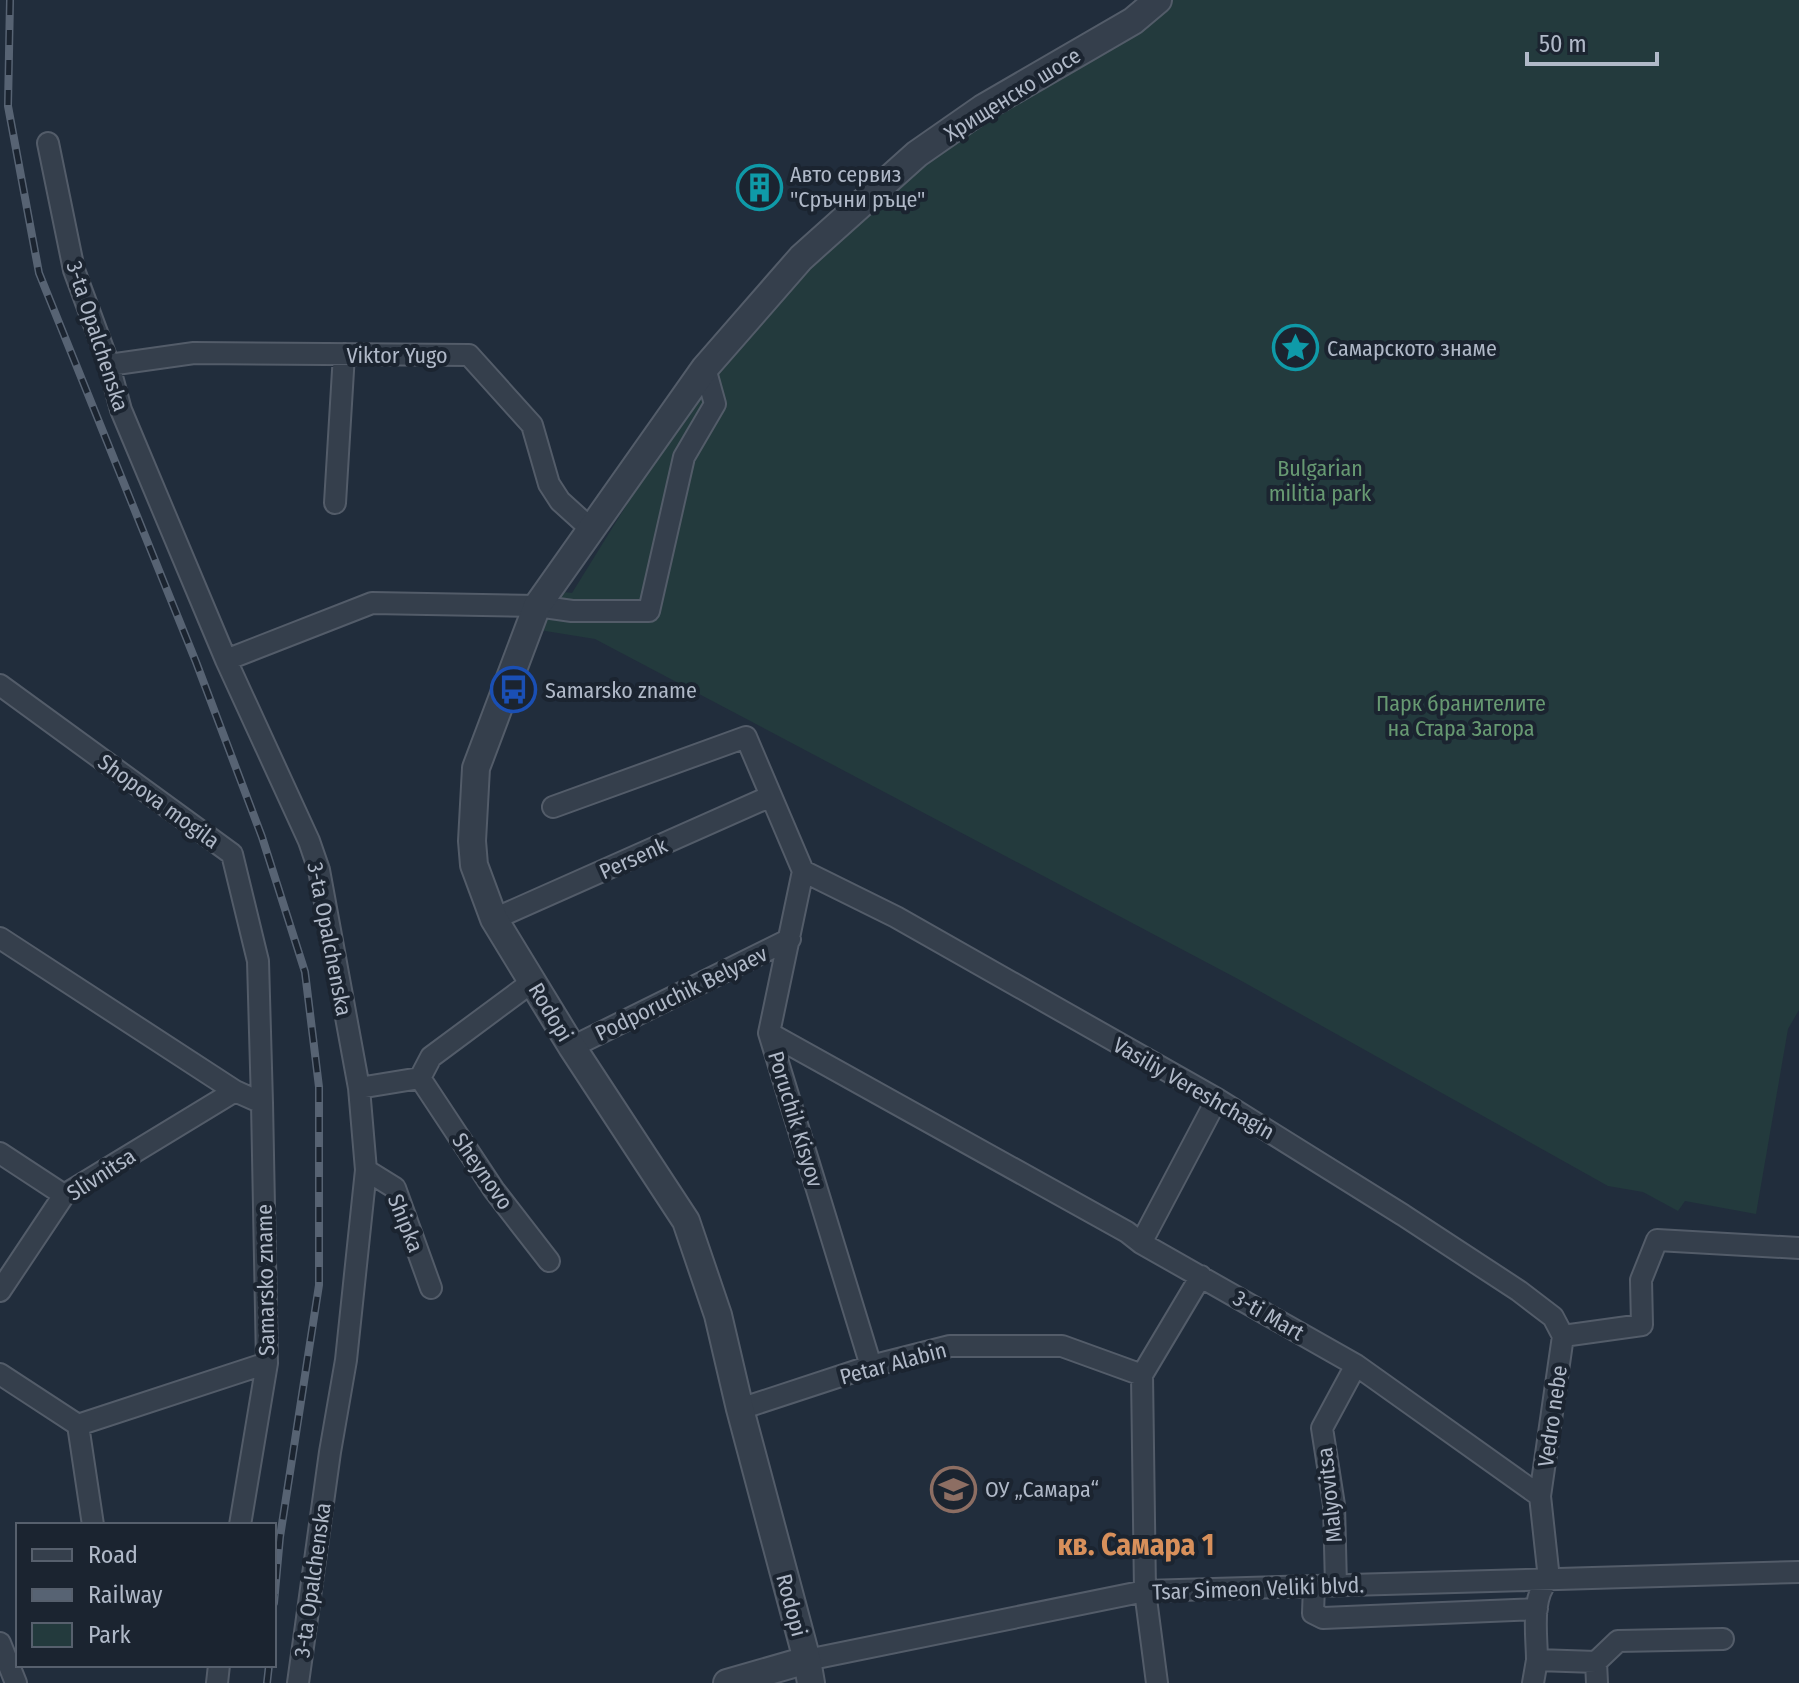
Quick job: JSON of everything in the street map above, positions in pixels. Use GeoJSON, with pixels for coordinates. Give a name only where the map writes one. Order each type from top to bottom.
{"type":"FeatureCollection","features":[{"type":"Feature","properties":{"kind":"street","name":"Хрищенско шосе"},"geometry":{"type":"LineString","coordinates":[[705,368],[801,258],[917,154],[983,108],[1133,21],[1158,0]]}},
{"type":"Feature","properties":{"kind":"street","name":"3-ta Opalchenska"},"geometry":{"type":"LineString","coordinates":[[48,143],[74,270],[109,365],[121,410],[319,870],[359,1088],[366,1170],[346,1360],[298,1683]]}},
{"type":"Feature","properties":{"kind":"street","name":"Viktor Yugo"},"geometry":{"type":"LineString","coordinates":[[109,365],[194,353],[469,355],[532,425],[549,484],[560,501],[591,529]]}},
{"type":"Feature","properties":{"kind":"street"},"geometry":{"type":"LineString","coordinates":[[335,503],[344,354]]}},
{"type":"Feature","properties":{"kind":"street","name":"Rodopi"},"geometry":{"type":"LineString","coordinates":[[705,368],[537,606],[476,768],[472,841],[474,865],[494,919],[572,1047],[686,1221],[718,1315],[809,1671]]}},
{"type":"Feature","properties":{"kind":"street"},"geometry":{"type":"LineString","coordinates":[[226,660],[372,603],[649,611],[684,457],[715,404],[705,368]]}},
{"type":"Feature","properties":{"kind":"street","name":"Shopova mogila"},"geometry":{"type":"LineString","coordinates":[[0,685],[232,854],[258,961],[262,1103]]}},
{"type":"Feature","properties":{"kind":"street"},"geometry":{"type":"LineString","coordinates":[[553,807],[746,737],[803,871]]}},
{"type":"Feature","properties":{"kind":"street","name":"Persenk"},"geometry":{"type":"LineString","coordinates":[[494,919],[771,796]]}},
{"type":"Feature","properties":{"kind":"street","name":"Poruchik Kisyov"},"geometry":{"type":"LineString","coordinates":[[803,871],[769,1033],[871,1366]]}},
{"type":"Feature","properties":{"kind":"street","name":"Vasiliy Vereshchagin"},"geometry":{"type":"LineString","coordinates":[[803,871],[896,917],[1217,1099],[1519,1291],[1553,1317],[1563,1336]]}},
{"type":"Feature","properties":{"kind":"street"},"geometry":{"type":"LineString","coordinates":[[0,938],[235,1091],[262,1103]]}},
{"type":"Feature","properties":{"kind":"street","name":"Podporuchik Belyaev"},"geometry":{"type":"LineString","coordinates":[[572,1047],[790,939]]}},
{"type":"Feature","properties":{"kind":"street"},"geometry":{"type":"LineString","coordinates":[[359,1088],[420,1078],[431,1057],[532,982]]}},
{"type":"Feature","properties":{"kind":"street","name":"3-ti Mart"},"geometry":{"type":"LineString","coordinates":[[769,1033],[1127,1232],[1141,1243],[1356,1365],[1540,1496]]}},
{"type":"Feature","properties":{"kind":"street","name":"Sheynovo"},"geometry":{"type":"LineString","coordinates":[[420,1078],[494,1190],[549,1261]]}},
{"type":"Feature","properties":{"kind":"street","name":"Slivnitsa"},"geometry":{"type":"LineString","coordinates":[[0,1291],[64,1195],[235,1091]]}},
{"type":"Feature","properties":{"kind":"street"},"geometry":{"type":"LineString","coordinates":[[1141,1243],[1217,1099]]}},
{"type":"Feature","properties":{"kind":"street","name":"Samarsko zname"},"geometry":{"type":"LineString","coordinates":[[240,1523],[267,1363],[262,1103]]}},
{"type":"Feature","properties":{"kind":"street"},"geometry":{"type":"LineString","coordinates":[[0,1153],[64,1195]]}},
{"type":"Feature","properties":{"kind":"street","name":"Shipka"},"geometry":{"type":"LineString","coordinates":[[366,1170],[395,1188],[431,1288]]}},
{"type":"Feature","properties":{"kind":"street"},"geometry":{"type":"LineString","coordinates":[[1563,1336],[1642,1325],[1641,1280],[1657,1240],[1799,1248]]}},
{"type":"Feature","properties":{"kind":"street"},"geometry":{"type":"LineString","coordinates":[[1157,1683],[1145,1591],[1142,1375],[1201,1276]]}},
{"type":"Feature","properties":{"kind":"street","name":"Vedro nebe"},"geometry":{"type":"LineString","coordinates":[[1540,1496],[1563,1336]]}},
{"type":"Feature","properties":{"kind":"street","name":"Petar Alabin"},"geometry":{"type":"LineString","coordinates":[[740,1409],[871,1366],[950,1346],[1062,1346],[1142,1375]]}},
{"type":"Feature","properties":{"kind":"street"},"geometry":{"type":"LineString","coordinates":[[78,1425],[267,1363]]}},
{"type":"Feature","properties":{"kind":"street","name":"Malyovitsa"},"geometry":{"type":"LineString","coordinates":[[1336,1586],[1334,1505],[1322,1428],[1356,1365]]}},
{"type":"Feature","properties":{"kind":"street"},"geometry":{"type":"LineString","coordinates":[[0,1374],[78,1425],[93,1523]]}},
{"type":"Feature","properties":{"kind":"street"},"geometry":{"type":"LineString","coordinates":[[1533,1683],[1537,1660],[1537,1609],[1542,1586],[1549,1579],[1540,1496]]}},
{"type":"Feature","properties":{"kind":"street","name":"Tsar Simeon Veliki blvd."},"geometry":{"type":"LineString","coordinates":[[727,1683],[809,1671],[1145,1591],[1799,1572]]}},
{"type":"Feature","properties":{"kind":"street"},"geometry":{"type":"LineString","coordinates":[[1314,1586],[1313,1613],[1323,1618],[1537,1609]]}},
{"type":"Feature","properties":{"kind":"street"},"geometry":{"type":"LineString","coordinates":[[1537,1660],[1597,1673],[1618,1641],[1723,1639]]}},
{"type":"Feature","properties":{"kind":"street"},"geometry":{"type":"LineString","coordinates":[[0,1643],[16,1683]]}},
{"type":"Feature","properties":{"kind":"green space","name":"Bulgarian militia park"},"geometry":{"type":"Polygon","coordinates":[[[1165,0],[1799,0],[1799,1010],[1788,1029],[1756,1214],[1685,1201],[1678,1211],[1643,1192],[1608,1186],[1238,979],[595,639],[533,629],[556,591],[572,593],[704,380],[848,222],[959,134],[1165,0]]]}},
{"type":"Feature","properties":{"kind":"railway"},"geometry":{"type":"LineString","coordinates":[[10,0],[8,106],[39,273],[196,662],[262,837],[305,972],[319,1087],[319,1285],[276,1581]]}},
{"type":"Feature","properties":{"kind":"railway"},"geometry":{"type":"LineString","coordinates":[[267,1683],[269,1667]]}},
{"type":"Feature","properties":{"kind":"place","name":"Авто сервиз \"Сръчни ръце\""},"geometry":{"type":"Point","coordinates":[759,187]}},
{"type":"Feature","properties":{"kind":"place","name":"Самарското знаме"},"geometry":{"type":"Point","coordinates":[1296,348]}},
{"type":"Feature","properties":{"kind":"place","name":"Samarsko zname"},"geometry":{"type":"Point","coordinates":[514,690]}},
{"type":"Feature","properties":{"kind":"place","name":"ОУ „Самара“"},"geometry":{"type":"Point","coordinates":[954,1489]}},
{"type":"Feature","properties":{"kind":"district","name":"кв. Самара 1"},"geometry":{"type":"Point","coordinates":[1136,1545]}},
{"type":"Feature","properties":{"kind":"park label","name":"Парк бранителите на Стара Загора"},"geometry":{"type":"Point","coordinates":[1461,716]}}]}
